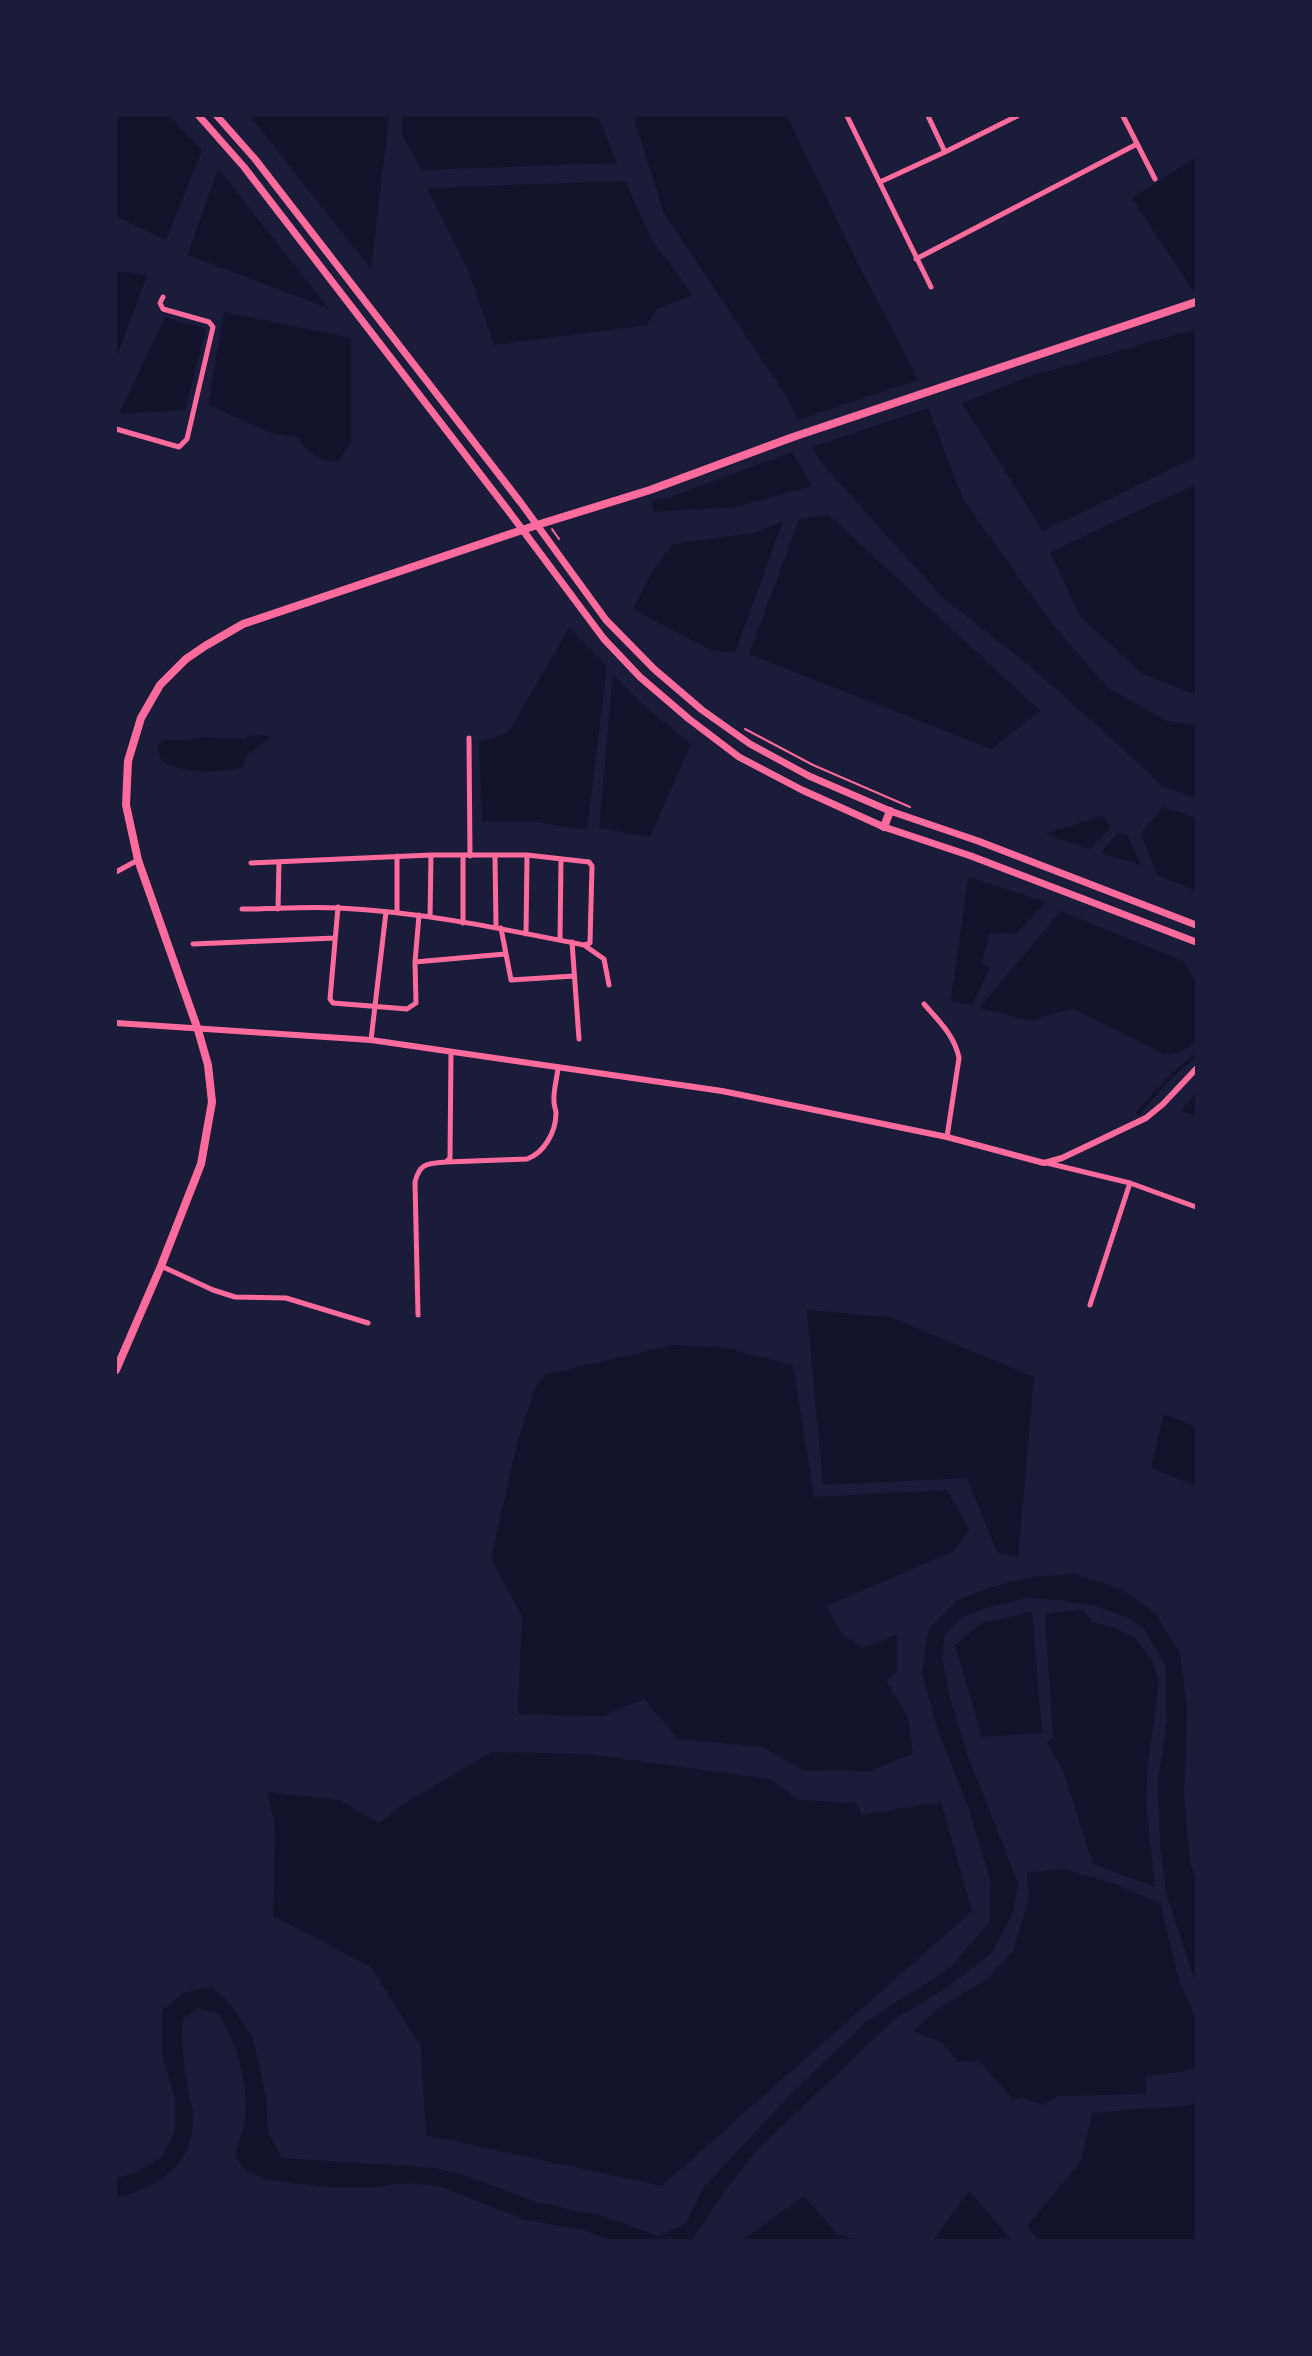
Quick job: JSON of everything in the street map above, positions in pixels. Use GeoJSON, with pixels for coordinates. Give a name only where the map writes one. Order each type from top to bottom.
{"type":"FeatureCollection","features":[{"type":"Feature","properties":{"kind":"main road"},"geometry":{"type":"LineString","coordinates":[[198,116],[244,167],[604,639],[640,677],[689,719],[739,757],[802,790],[884,827],[971,856],[1196,942]]}},
{"type":"Feature","properties":{"kind":"main road"},"geometry":{"type":"LineString","coordinates":[[217,116],[263,170],[537,525],[606,620],[654,669],[702,710],[750,744],[809,776],[890,811],[978,841],[1196,926]]}},
{"type":"Feature","properties":{"kind":"main road"},"geometry":{"type":"LineString","coordinates":[[220,140],[230,130]]}},
{"type":"Feature","properties":{"kind":"main road"},"geometry":{"type":"LineString","coordinates":[[116,1370],[201,1164],[212,1102],[208,1065],[198,1030],[138,860],[126,806],[128,761],[141,719],[160,684],[186,659],[243,624],[650,489],[1196,302]]}},
{"type":"Feature","properties":{"kind":"main road"},"geometry":{"type":"LineString","coordinates":[[884,827],[890,811]]}},
{"type":"Feature","properties":{"kind":"street"},"geometry":{"type":"LineString","coordinates":[[847,116],[931,287]]}},
{"type":"Feature","properties":{"kind":"street"},"geometry":{"type":"LineString","coordinates":[[928,116],[946,152]]}},
{"type":"Feature","properties":{"kind":"street"},"geometry":{"type":"LineString","coordinates":[[880,182],[1017,116]]}},
{"type":"Feature","properties":{"kind":"street"},"geometry":{"type":"LineString","coordinates":[[1123,116],[1155,179]]}},
{"type":"Feature","properties":{"kind":"street"},"geometry":{"type":"LineString","coordinates":[[916,259],[1137,144]]}},
{"type":"Feature","properties":{"kind":"street"},"geometry":{"type":"LineString","coordinates":[[116,429],[179,447],[187,439],[213,327],[209,322],[163,309],[160,303],[163,297]]}},
{"type":"Feature","properties":{"kind":"street"},"geometry":{"type":"LineString","coordinates":[[469,738],[470,856]]}},
{"type":"Feature","properties":{"kind":"street"},"geometry":{"type":"LineString","coordinates":[[430,917],[431,855]]}},
{"type":"Feature","properties":{"kind":"street"},"geometry":{"type":"LineString","coordinates":[[251,863],[431,855],[527,855],[589,862],[592,866],[592,926],[590,943],[584,945]]}},
{"type":"Feature","properties":{"kind":"street"},"geometry":{"type":"LineString","coordinates":[[526,934],[527,855]]}},
{"type":"Feature","properties":{"kind":"street"},"geometry":{"type":"LineString","coordinates":[[397,856],[397,912]]}},
{"type":"Feature","properties":{"kind":"street"},"geometry":{"type":"LineString","coordinates":[[495,856],[498,927],[510,978],[513,981],[574,976]]}},
{"type":"Feature","properties":{"kind":"street"},"geometry":{"type":"LineString","coordinates":[[463,857],[463,923]]}},
{"type":"Feature","properties":{"kind":"street"},"geometry":{"type":"LineString","coordinates":[[560,940],[561,859]]}},
{"type":"Feature","properties":{"kind":"street"},"geometry":{"type":"LineString","coordinates":[[116,872],[138,860]]}},
{"type":"Feature","properties":{"kind":"street"},"geometry":{"type":"LineString","coordinates":[[278,909],[279,862]]}},
{"type":"Feature","properties":{"kind":"street"},"geometry":{"type":"LineString","coordinates":[[338,907],[331,1002],[407,1009],[413,1007],[416,1003],[415,962],[419,915]]}},
{"type":"Feature","properties":{"kind":"street"},"geometry":{"type":"LineString","coordinates":[[242,909],[338,907],[397,912],[498,927],[572,942],[584,945],[604,959],[609,985]]}},
{"type":"Feature","properties":{"kind":"street"},"geometry":{"type":"LineString","coordinates":[[371,1040],[386,912]]}},
{"type":"Feature","properties":{"kind":"street"},"geometry":{"type":"LineString","coordinates":[[193,944],[335,938]]}},
{"type":"Feature","properties":{"kind":"street"},"geometry":{"type":"LineString","coordinates":[[572,942],[579,1039]]}},
{"type":"Feature","properties":{"kind":"street"},"geometry":{"type":"LineString","coordinates":[[415,962],[505,954]]}},
{"type":"Feature","properties":{"kind":"street"},"geometry":{"type":"LineString","coordinates":[[924,1004],[954,1042],[959,1058],[947,1137]]}},
{"type":"Feature","properties":{"kind":"street"},"geometry":{"type":"LineString","coordinates":[[116,1023],[371,1040],[722,1091],[947,1137],[1130,1183],[1196,1207]]}},
{"type":"Feature","properties":{"kind":"street"},"geometry":{"type":"LineString","coordinates":[[446,1162],[450,1158],[451,1052]]}},
{"type":"Feature","properties":{"kind":"street"},"geometry":{"type":"LineString","coordinates":[[418,1315],[415,1182],[418,1171],[426,1164],[527,1159],[534,1156],[545,1146],[551,1132],[556,1113],[554,1102],[558,1068]]}},
{"type":"Feature","properties":{"kind":"street"},"geometry":{"type":"LineString","coordinates":[[1044,1163],[1062,1158],[1146,1118],[1196,1069]]}},
{"type":"Feature","properties":{"kind":"street"},"geometry":{"type":"LineString","coordinates":[[1090,1305],[1130,1183]]}},
{"type":"Feature","properties":{"kind":"street"},"geometry":{"type":"LineString","coordinates":[[161,1266],[235,1297],[286,1298],[368,1323]]}},
{"type":"Feature","properties":{"kind":"path"},"geometry":{"type":"LineString","coordinates":[[547,522],[559,539]]}},
{"type":"Feature","properties":{"kind":"path"},"geometry":{"type":"LineString","coordinates":[[746,729],[813,765],[918,810]]}},
{"type":"Feature","properties":{"kind":"shaded area"},"geometry":{"type":"Polygon","coordinates":[[[116,116],[169,116],[202,150],[166,240],[116,216],[116,116]]]}},
{"type":"Feature","properties":{"kind":"shaded area"},"geometry":{"type":"Polygon","coordinates":[[[250,116],[389,116],[371,269],[250,116]]]}},
{"type":"Feature","properties":{"kind":"shaded area"},"geometry":{"type":"Polygon","coordinates":[[[403,116],[598,116],[617,163],[422,170],[401,133],[403,116]]]}},
{"type":"Feature","properties":{"kind":"shaded area"},"geometry":{"type":"Polygon","coordinates":[[[633,116],[787,116],[857,262],[912,367],[963,499],[1053,625],[1108,688],[1167,721],[1196,725],[1196,798],[1162,786],[1030,666],[944,599],[819,460],[784,392],[664,213],[633,116]]]}},
{"type":"Feature","properties":{"kind":"shaded area"},"geometry":{"type":"Polygon","coordinates":[[[1196,158],[1196,291],[1194,292],[1132,198],[1196,158]]]}},
{"type":"Feature","properties":{"kind":"shaded area"},"geometry":{"type":"Polygon","coordinates":[[[218,168],[328,308],[188,255],[218,168]]]}},
{"type":"Feature","properties":{"kind":"shaded area"},"geometry":{"type":"Polygon","coordinates":[[[625,181],[652,240],[693,295],[657,309],[647,325],[494,345],[469,272],[427,188],[625,181]]]}},
{"type":"Feature","properties":{"kind":"shaded area"},"geometry":{"type":"Polygon","coordinates":[[[116,271],[147,275],[116,358],[116,271]]]}},
{"type":"Feature","properties":{"kind":"shaded area"},"geometry":{"type":"Polygon","coordinates":[[[224,312],[351,338],[351,442],[338,462],[314,455],[297,437],[271,433],[208,405],[224,312]]]}},
{"type":"Feature","properties":{"kind":"shaded area"},"geometry":{"type":"Polygon","coordinates":[[[165,317],[206,329],[185,410],[119,414],[165,317]]]}},
{"type":"Feature","properties":{"kind":"shaded area"},"geometry":{"type":"Polygon","coordinates":[[[1196,329],[1196,457],[1043,531],[962,403],[1025,378],[1196,329]]]}},
{"type":"Feature","properties":{"kind":"shaded area"},"geometry":{"type":"Polygon","coordinates":[[[792,452],[812,486],[735,507],[654,512],[651,501],[670,497],[792,452]]]}},
{"type":"Feature","properties":{"kind":"shaded area"},"geometry":{"type":"Polygon","coordinates":[[[1196,484],[1196,695],[1141,673],[1080,616],[1050,552],[1196,484]]]}},
{"type":"Feature","properties":{"kind":"shaded area"},"geometry":{"type":"Polygon","coordinates":[[[828,514],[1040,711],[991,749],[749,654],[799,520],[828,514]]]}},
{"type":"Feature","properties":{"kind":"shaded area"},"geometry":{"type":"Polygon","coordinates":[[[783,521],[735,653],[710,650],[633,609],[653,570],[673,544],[754,533],[783,521]]]}},
{"type":"Feature","properties":{"kind":"shaded area"},"geometry":{"type":"Polygon","coordinates":[[[569,628],[607,666],[587,830],[536,822],[482,822],[479,741],[508,733],[569,628]]]}},
{"type":"Feature","properties":{"kind":"shaded area"},"geometry":{"type":"Polygon","coordinates":[[[613,675],[642,704],[691,744],[650,837],[599,828],[613,675]]]}},
{"type":"Feature","properties":{"kind":"shaded area"},"geometry":{"type":"Polygon","coordinates":[[[262,735],[271,737],[246,756],[243,767],[235,769],[198,771],[174,767],[165,762],[159,753],[158,745],[165,740],[205,737],[243,739],[262,735]]]}},
{"type":"Feature","properties":{"kind":"shaded area"},"geometry":{"type":"Polygon","coordinates":[[[1164,807],[1196,818],[1196,891],[1157,875],[1141,833],[1164,807]]]}},
{"type":"Feature","properties":{"kind":"shaded area"},"geometry":{"type":"Polygon","coordinates":[[[1102,816],[1111,827],[1090,849],[1045,834],[1102,816]]]}},
{"type":"Feature","properties":{"kind":"shaded area"},"geometry":{"type":"Polygon","coordinates":[[[1117,833],[1127,834],[1141,865],[1101,853],[1117,833]]]}},
{"type":"Feature","properties":{"kind":"shaded area"},"geometry":{"type":"Polygon","coordinates":[[[968,877],[1046,902],[1016,934],[989,933],[982,962],[990,968],[972,1005],[951,1000],[968,877]]]}},
{"type":"Feature","properties":{"kind":"shaded area"},"geometry":{"type":"Polygon","coordinates":[[[1061,911],[1183,961],[1196,981],[1196,1042],[1178,1053],[1165,1055],[1072,1008],[1030,1021],[979,1008],[1061,911]]]}},
{"type":"Feature","properties":{"kind":"shaded area"},"geometry":{"type":"Polygon","coordinates":[[[1196,1093],[1196,1117],[1181,1110],[1196,1093]]]}},
{"type":"Feature","properties":{"kind":"shaded area"},"geometry":{"type":"Polygon","coordinates":[[[807,1310],[890,1317],[1034,1377],[1018,1557],[997,1552],[967,1478],[823,1485],[807,1310]]]}},
{"type":"Feature","properties":{"kind":"shaded area"},"geometry":{"type":"Polygon","coordinates":[[[671,1345],[723,1347],[793,1365],[814,1497],[947,1490],[969,1529],[954,1551],[826,1606],[842,1634],[863,1648],[897,1635],[897,1672],[886,1681],[908,1717],[913,1753],[870,1771],[804,1770],[762,1747],[678,1739],[644,1699],[602,1716],[518,1714],[522,1616],[491,1559],[518,1439],[536,1386],[546,1375],[671,1345]]]}},
{"type":"Feature","properties":{"kind":"shaded area"},"geometry":{"type":"Polygon","coordinates":[[[1164,1414],[1196,1427],[1196,1486],[1151,1468],[1164,1414]]]}},
{"type":"Feature","properties":{"kind":"shaded area"},"geometry":{"type":"Polygon","coordinates":[[[1074,1574],[1121,1589],[1156,1614],[1180,1654],[1187,1708],[1184,1798],[1190,1863],[1196,1879],[1196,1984],[1166,1893],[1160,1843],[1158,1778],[1167,1722],[1166,1666],[1144,1629],[1129,1618],[1095,1606],[1026,1598],[986,1608],[961,1618],[945,1634],[942,1657],[950,1698],[968,1756],[1018,1883],[1013,1912],[992,1953],[945,1989],[896,2018],[756,2151],[726,2189],[692,2240],[610,2240],[584,2230],[526,2220],[439,2186],[408,2183],[374,2187],[327,2187],[268,2180],[245,2170],[235,2155],[246,2107],[238,2057],[217,2013],[198,2008],[183,2019],[184,2063],[193,2117],[186,2151],[179,2163],[158,2181],[116,2198],[116,2178],[133,2174],[162,2157],[175,2132],[175,2098],[162,2055],[162,2011],[183,1993],[212,1987],[231,2005],[253,2038],[266,2097],[268,2132],[282,2158],[436,2168],[472,2178],[539,2203],[602,2216],[659,2236],[686,2223],[704,2187],[790,2095],[866,2022],[951,1967],[990,1921],[991,1882],[968,1807],[937,1728],[922,1673],[928,1630],[958,1600],[989,1588],[1029,1577],[1074,1574]]]}},
{"type":"Feature","properties":{"kind":"shaded area"},"geometry":{"type":"Polygon","coordinates":[[[1082,1609],[1093,1623],[1108,1625],[1135,1638],[1152,1661],[1159,1681],[1148,1763],[1146,1804],[1155,1887],[1093,1864],[1062,1768],[1046,1742],[1053,1738],[1045,1614],[1082,1609]]]}},
{"type":"Feature","properties":{"kind":"shaded area"},"geometry":{"type":"Polygon","coordinates":[[[1032,1612],[1042,1733],[982,1737],[955,1645],[981,1623],[1032,1612]]]}},
{"type":"Feature","properties":{"kind":"shaded area"},"geometry":{"type":"Polygon","coordinates":[[[492,1752],[587,1754],[769,1779],[799,1800],[856,1803],[862,1815],[941,1802],[972,1911],[662,2186],[426,2135],[421,2047],[371,1967],[273,1916],[275,1824],[267,1792],[339,1800],[379,1823],[402,1805],[492,1752]]]}},
{"type":"Feature","properties":{"kind":"shaded area"},"geometry":{"type":"Polygon","coordinates":[[[1061,1869],[1110,1882],[1160,1903],[1179,1980],[1196,2019],[1196,2067],[1145,2078],[1146,2094],[1057,2096],[1043,2105],[1022,2097],[1013,2099],[979,2061],[957,2062],[943,2043],[913,2031],[939,2008],[987,1979],[1013,1951],[1029,1899],[1027,1873],[1061,1869]]]}},
{"type":"Feature","properties":{"kind":"shaded area"},"geometry":{"type":"Polygon","coordinates":[[[1196,2101],[1196,2240],[1038,2240],[1027,2226],[1081,2161],[1092,2113],[1191,2105],[1196,2101]]]}},
{"type":"Feature","properties":{"kind":"shaded area"},"geometry":{"type":"Polygon","coordinates":[[[969,2191],[1012,2240],[933,2240],[969,2191]]]}},
{"type":"Feature","properties":{"kind":"shaded area"},"geometry":{"type":"Polygon","coordinates":[[[804,2196],[837,2234],[856,2240],[744,2239],[804,2196]]]}},
{"type":"Feature","properties":{"kind":"pier"},"geometry":{"type":"Polygon","coordinates":[[[921,379],[931,407],[809,448],[795,421],[921,379]]]}},
{"type":"Feature","properties":{"kind":"waterway"},"geometry":{"type":"LineString","coordinates":[[1138,1113],[1171,1076],[1196,1055]]}}]}
